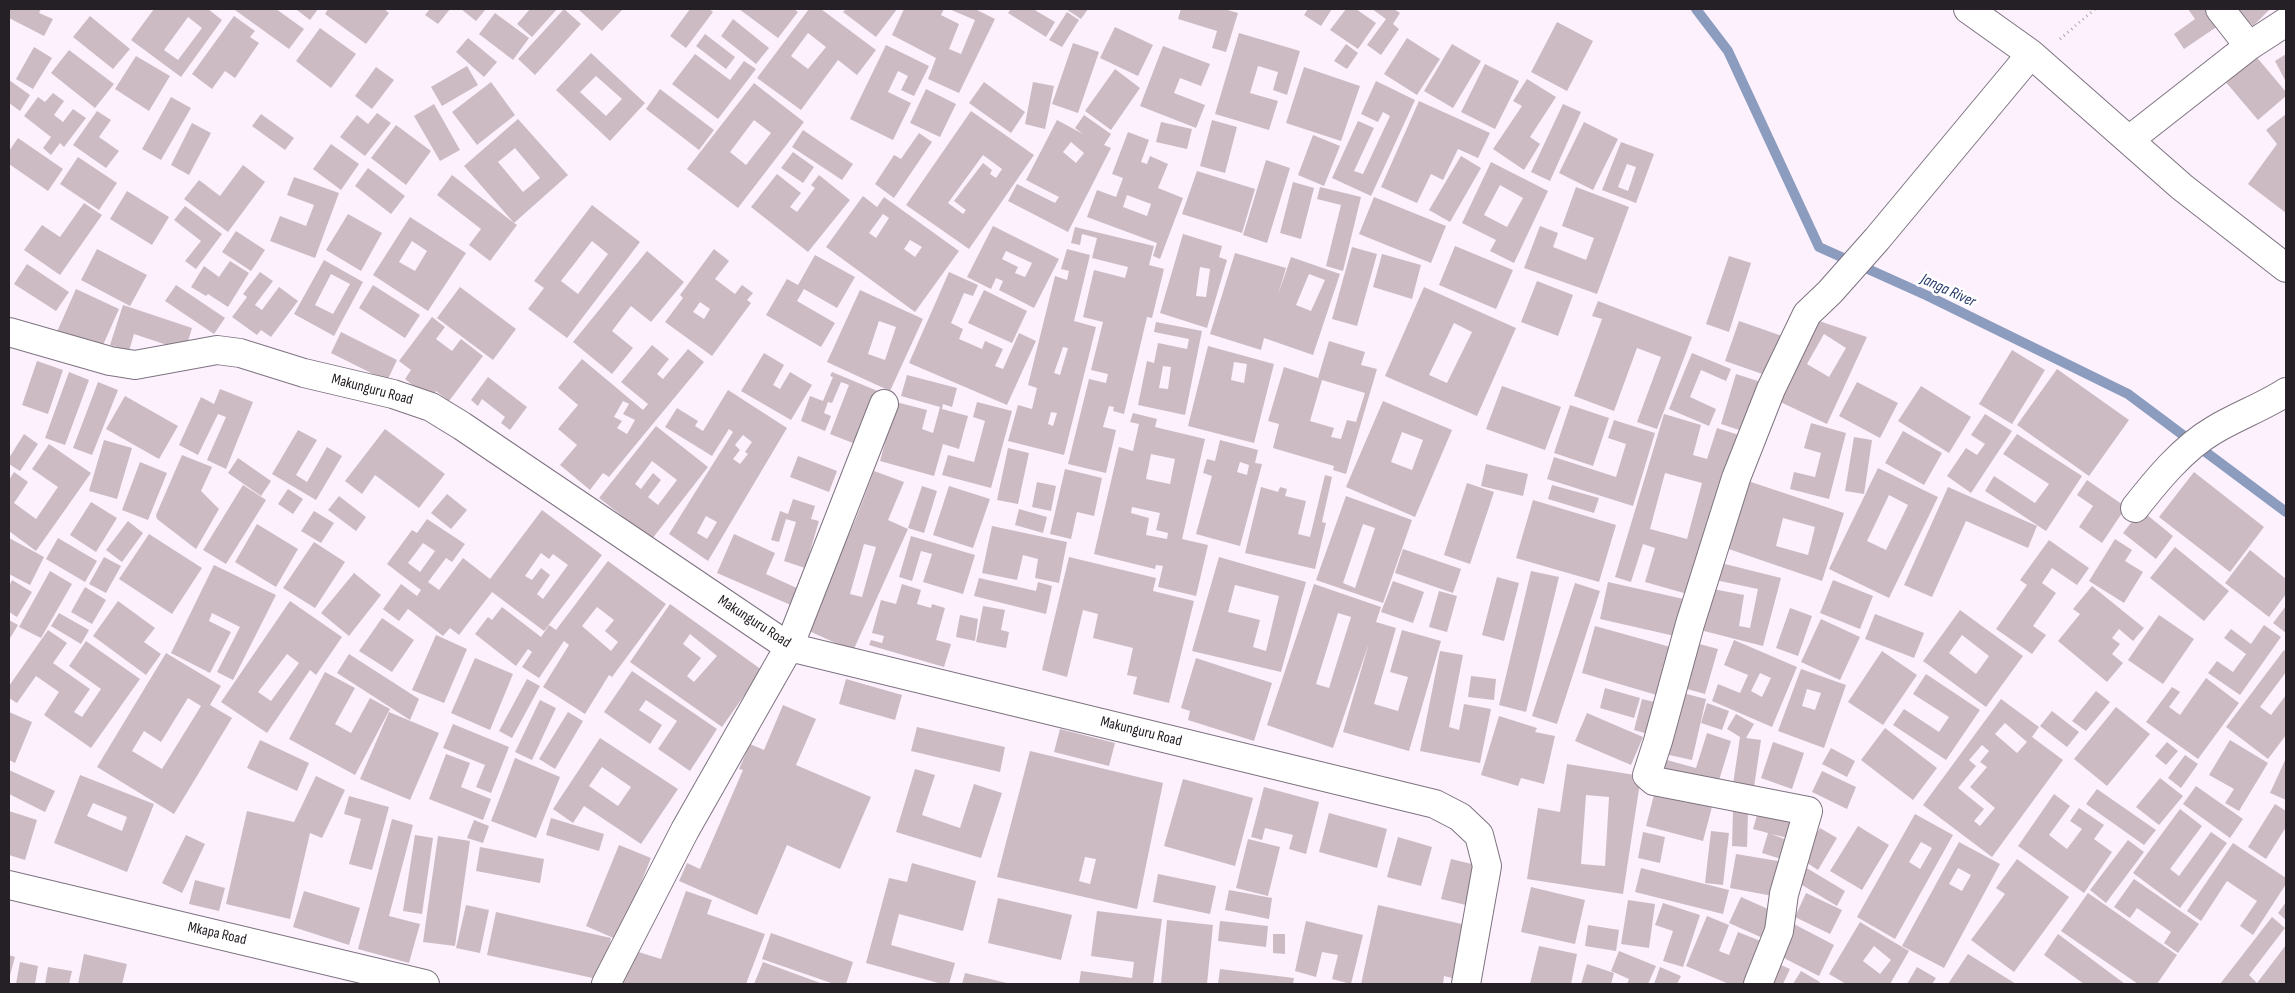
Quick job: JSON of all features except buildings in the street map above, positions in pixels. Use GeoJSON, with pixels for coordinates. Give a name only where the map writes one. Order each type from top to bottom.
{"type":"FeatureCollection","features":[{"type":"Feature","properties":{"kind":"street"},"geometry":{"type":"LineString","coordinates":[[1968,9],[2034,56],[2182,186],[2286,268]]}},
{"type":"Feature","properties":{"kind":"street"},"geometry":{"type":"LineString","coordinates":[[2220,9],[2249,46]]}},
{"type":"Feature","properties":{"kind":"street"},"geometry":{"type":"LineString","coordinates":[[2129,140],[2249,46],[2286,22]]}},
{"type":"Feature","properties":{"kind":"street"},"geometry":{"type":"LineString","coordinates":[[1758,984],[1779,931],[1784,894],[1808,811],[1654,781],[1647,775],[1690,624],[1736,478],[1772,389],[1807,314],[1830,292],[1877,240],[2034,56]]}},
{"type":"Feature","properties":{"kind":"street","name":"Makunguru Road"},"geometry":{"type":"LineString","coordinates":[[9,332],[135,365],[217,350],[240,353],[304,372],[393,394],[431,407],[462,426],[788,647],[1435,804],[1460,817],[1479,835],[1487,866],[1466,984]]}},
{"type":"Feature","properties":{"kind":"street"},"geometry":{"type":"LineString","coordinates":[[2135,508],[2167,468],[2214,430],[2259,409],[2286,392]]}},
{"type":"Feature","properties":{"kind":"street"},"geometry":{"type":"LineString","coordinates":[[606,984],[685,830],[788,647],[884,404]]}},
{"type":"Feature","properties":{"kind":"street","name":"Mkapa Road"},"geometry":{"type":"LineString","coordinates":[[9,885],[425,984]]}},
{"type":"Feature","properties":{"kind":"path"},"geometry":{"type":"LineString","coordinates":[[2034,56],[2095,9]]}},
{"type":"Feature","properties":{"kind":"waterway","name":"Janga River"},"geometry":{"type":"LineString","coordinates":[[1696,9],[1728,51],[1819,247],[1928,296],[2128,394],[2286,512]]}}]}
